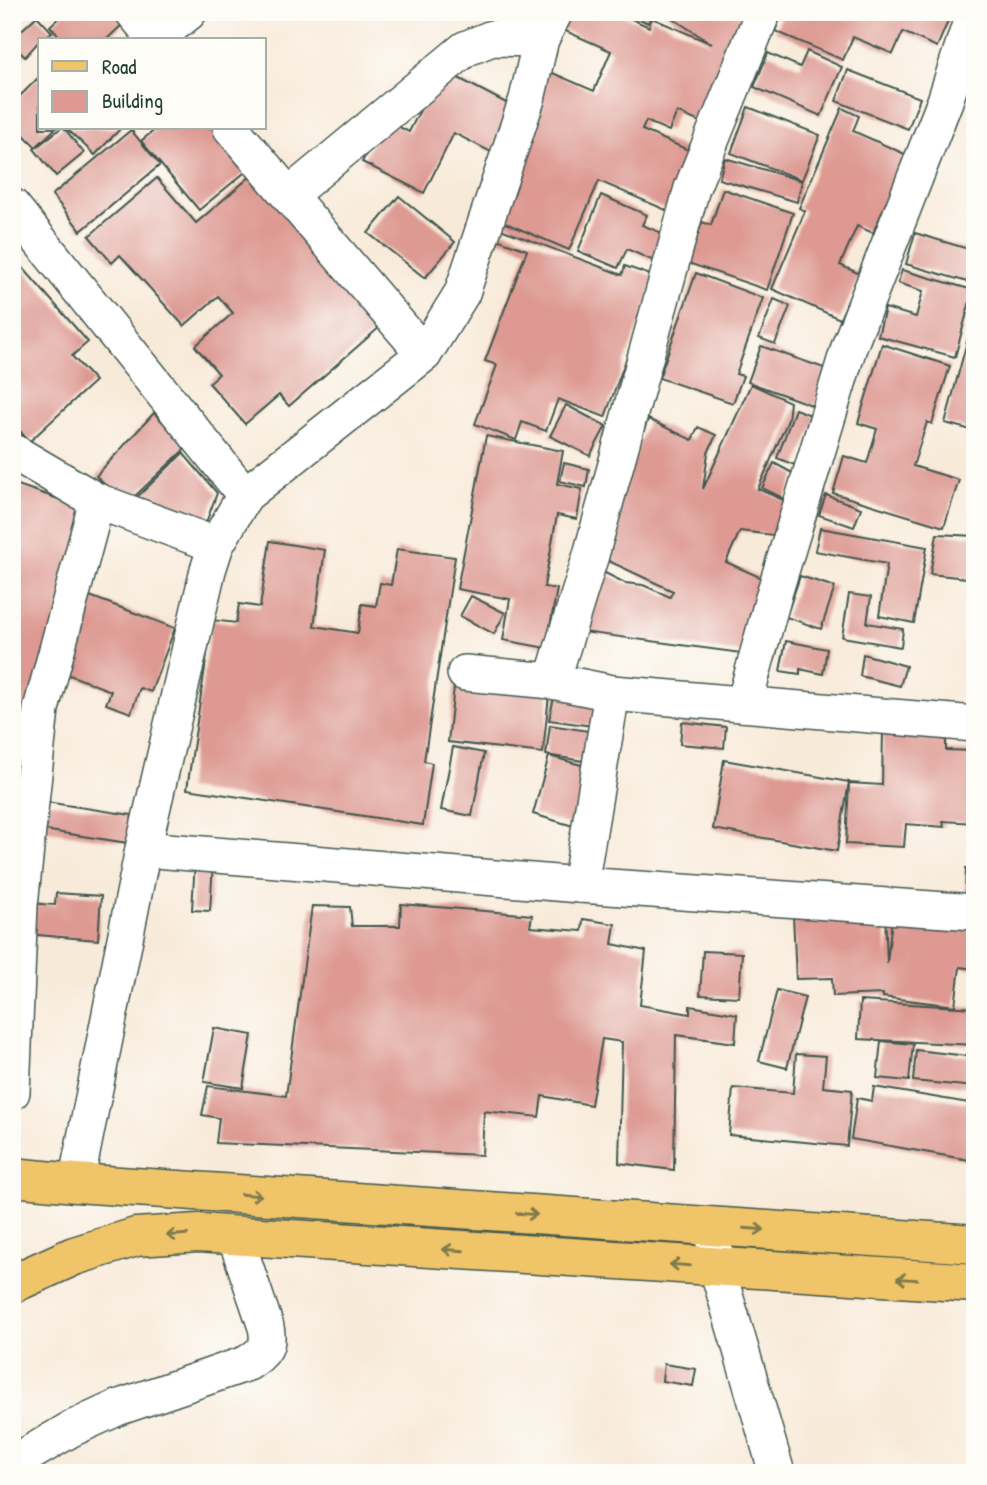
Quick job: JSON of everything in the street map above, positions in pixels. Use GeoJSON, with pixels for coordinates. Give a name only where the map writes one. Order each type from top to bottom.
{"type":"FeatureCollection","features":[{"type":"Feature","properties":{"kind":"main road"},"geometry":{"type":"LineString","coordinates":[[12,1177],[76,1184],[975,1244]]}},
{"type":"Feature","properties":{"kind":"main road"},"geometry":{"type":"LineString","coordinates":[[12,1284],[74,1256],[136,1237],[198,1233],[975,1283]]}},
{"type":"Feature","properties":{"kind":"street"},"geometry":{"type":"LineString","coordinates":[[133,12],[153,38]]}},
{"type":"Feature","properties":{"kind":"street"},"geometry":{"type":"LineString","coordinates":[[157,38],[188,12]]}},
{"type":"Feature","properties":{"kind":"street"},"geometry":{"type":"LineString","coordinates":[[552,681],[592,555],[692,188],[763,12]]}},
{"type":"Feature","properties":{"kind":"street"},"geometry":{"type":"LineString","coordinates":[[744,704],[775,590],[849,347],[945,101],[974,12]]}},
{"type":"Feature","properties":{"kind":"street"},"geometry":{"type":"LineString","coordinates":[[76,1184],[143,849],[216,545],[246,495],[424,354],[440,332],[462,293],[527,99],[548,26],[492,38],[465,49],[289,195]]}},
{"type":"Feature","properties":{"kind":"street"},"geometry":{"type":"LineString","coordinates":[[233,130],[424,354]]}},
{"type":"Feature","properties":{"kind":"street"},"geometry":{"type":"LineString","coordinates":[[12,206],[246,495]]}},
{"type":"Feature","properties":{"kind":"street"},"geometry":{"type":"LineString","coordinates":[[12,451],[97,501],[216,545]]}},
{"type":"Feature","properties":{"kind":"street"},"geometry":{"type":"LineString","coordinates":[[12,1092],[20,905],[41,709],[97,501]]}},
{"type":"Feature","properties":{"kind":"street"},"geometry":{"type":"LineString","coordinates":[[465,673],[552,681],[612,693],[975,724]]}},
{"type":"Feature","properties":{"kind":"street"},"geometry":{"type":"LineString","coordinates":[[580,885],[612,693]]}},
{"type":"Feature","properties":{"kind":"street"},"geometry":{"type":"LineString","coordinates":[[143,849],[580,885],[975,912]]}},
{"type":"Feature","properties":{"kind":"street"},"geometry":{"type":"LineString","coordinates":[[712,1226],[717,1268],[776,1473]]}},
{"type":"Feature","properties":{"kind":"street"},"geometry":{"type":"LineString","coordinates":[[12,1464],[71,1429],[117,1408],[248,1363],[262,1354],[268,1340],[266,1327],[235,1236]]}},
{"type":"Feature","properties":{"kind":"building"},"geometry":{"type":"Polygon","coordinates":[[[65,12],[115,12],[125,22],[108,38],[61,38],[50,26],[65,12]]]}},
{"type":"Feature","properties":{"kind":"building"},"geometry":{"type":"Polygon","coordinates":[[[569,12],[616,12],[649,27],[652,18],[712,44],[663,12],[735,12],[746,19],[727,50],[733,53],[702,123],[677,112],[669,131],[646,121],[642,130],[700,155],[675,214],[599,181],[569,250],[496,219],[541,114],[529,109],[546,70],[594,91],[611,51],[561,29],[569,12]]]}},
{"type":"Feature","properties":{"kind":"building"},"geometry":{"type":"Polygon","coordinates":[[[625,12],[653,12],[648,23],[625,12]]]}},
{"type":"Feature","properties":{"kind":"building"},"geometry":{"type":"Polygon","coordinates":[[[783,12],[952,12],[937,47],[903,32],[893,54],[853,37],[843,60],[775,31],[783,12]]]}},
{"type":"Feature","properties":{"kind":"building"},"geometry":{"type":"Polygon","coordinates":[[[37,16],[52,32],[38,38],[38,42],[25,57],[12,44],[12,39],[37,16]]]}},
{"type":"Feature","properties":{"kind":"building"},"geometry":{"type":"Polygon","coordinates":[[[807,51],[842,67],[821,116],[754,87],[768,53],[800,67],[807,51]]]}},
{"type":"Feature","properties":{"kind":"building"},"geometry":{"type":"Polygon","coordinates":[[[441,69],[514,107],[491,152],[454,133],[424,193],[362,162],[384,119],[409,132],[441,69]]]}},
{"type":"Feature","properties":{"kind":"building"},"geometry":{"type":"Polygon","coordinates":[[[848,70],[920,98],[908,129],[836,101],[848,70]]]}},
{"type":"Feature","properties":{"kind":"building"},"geometry":{"type":"Polygon","coordinates":[[[38,78],[38,130],[54,130],[36,147],[12,123],[12,104],[38,78]]]}},
{"type":"Feature","properties":{"kind":"building"},"geometry":{"type":"Polygon","coordinates":[[[748,107],[820,135],[802,180],[731,153],[748,107]]]}},
{"type":"Feature","properties":{"kind":"building"},"geometry":{"type":"Polygon","coordinates":[[[842,108],[859,116],[853,131],[907,155],[873,233],[857,226],[840,265],[860,274],[840,319],[772,289],[805,211],[799,208],[842,108]]]}},
{"type":"Feature","properties":{"kind":"building"},"geometry":{"type":"Polygon","coordinates":[[[58,130],[66,130],[84,153],[56,176],[34,149],[58,130]]]}},
{"type":"Feature","properties":{"kind":"building"},"geometry":{"type":"Polygon","coordinates":[[[68,130],[119,130],[95,155],[68,130]]]}},
{"type":"Feature","properties":{"kind":"building"},"geometry":{"type":"Polygon","coordinates":[[[131,130],[160,165],[81,231],[52,195],[131,130]]]}},
{"type":"Feature","properties":{"kind":"building"},"geometry":{"type":"Polygon","coordinates":[[[155,130],[227,130],[255,164],[199,210],[141,141],[155,130]]]}},
{"type":"Feature","properties":{"kind":"building"},"geometry":{"type":"Polygon","coordinates":[[[725,158],[802,181],[797,202],[719,179],[725,158]]]}},
{"type":"Feature","properties":{"kind":"building"},"geometry":{"type":"Polygon","coordinates":[[[258,170],[388,320],[289,406],[279,395],[245,424],[209,383],[219,374],[195,346],[233,313],[218,296],[184,326],[120,255],[112,263],[89,236],[157,178],[196,223],[258,170]]]}},
{"type":"Feature","properties":{"kind":"building"},"geometry":{"type":"Polygon","coordinates":[[[723,189],[793,213],[767,290],[688,263],[702,222],[711,225],[723,189]]]}},
{"type":"Feature","properties":{"kind":"building"},"geometry":{"type":"Polygon","coordinates":[[[601,195],[647,215],[642,225],[667,235],[656,262],[627,249],[618,268],[578,251],[601,195]]]}},
{"type":"Feature","properties":{"kind":"building"},"geometry":{"type":"Polygon","coordinates":[[[399,196],[455,242],[425,278],[368,233],[399,196]]]}},
{"type":"Feature","properties":{"kind":"building"},"geometry":{"type":"Polygon","coordinates":[[[498,228],[622,275],[625,266],[656,277],[605,417],[558,399],[546,431],[522,422],[516,440],[475,424],[497,365],[485,361],[527,250],[494,238],[498,228]]]}},
{"type":"Feature","properties":{"kind":"building"},"geometry":{"type":"Polygon","coordinates":[[[915,233],[975,251],[974,284],[906,264],[915,233]]]}},
{"type":"Feature","properties":{"kind":"building"},"geometry":{"type":"Polygon","coordinates":[[[17,261],[88,342],[72,356],[95,381],[29,442],[12,421],[12,265],[17,261]]]}},
{"type":"Feature","properties":{"kind":"building"},"geometry":{"type":"Polygon","coordinates":[[[902,270],[973,290],[955,357],[878,336],[885,308],[916,317],[923,291],[898,283],[902,270]]]}},
{"type":"Feature","properties":{"kind":"building"},"geometry":{"type":"Polygon","coordinates":[[[696,273],[763,298],[736,374],[743,376],[733,403],[659,378],[696,273]]]}},
{"type":"Feature","properties":{"kind":"building"},"geometry":{"type":"Polygon","coordinates":[[[774,299],[790,306],[775,344],[759,338],[774,299]]]}},
{"type":"Feature","properties":{"kind":"building"},"geometry":{"type":"Polygon","coordinates":[[[968,338],[975,340],[975,431],[945,423],[968,338]]]}},
{"type":"Feature","properties":{"kind":"building"},"geometry":{"type":"Polygon","coordinates":[[[882,344],[950,366],[932,424],[927,422],[913,466],[959,480],[944,527],[833,493],[844,456],[867,463],[877,429],[858,423],[882,344]]]}},
{"type":"Feature","properties":{"kind":"building"},"geometry":{"type":"Polygon","coordinates":[[[761,346],[827,369],[814,406],[748,382],[761,346]]]}},
{"type":"Feature","properties":{"kind":"building"},"geometry":{"type":"Polygon","coordinates":[[[751,384],[790,402],[788,420],[758,489],[788,502],[773,535],[740,531],[726,562],[773,583],[741,653],[575,631],[595,568],[625,583],[643,585],[670,597],[673,591],[600,557],[648,419],[692,440],[698,427],[716,435],[708,453],[703,489],[751,384]]]}},
{"type":"Feature","properties":{"kind":"building"},"geometry":{"type":"Polygon","coordinates":[[[566,405],[606,426],[590,456],[550,436],[566,405]]]}},
{"type":"Feature","properties":{"kind":"building"},"geometry":{"type":"Polygon","coordinates":[[[795,409],[816,417],[797,466],[777,458],[795,409]]]}},
{"type":"Feature","properties":{"kind":"building"},"geometry":{"type":"Polygon","coordinates":[[[154,413],[187,447],[135,496],[111,491],[96,476],[154,413]]]}},
{"type":"Feature","properties":{"kind":"building"},"geometry":{"type":"Polygon","coordinates":[[[486,436],[563,451],[557,484],[582,489],[577,519],[557,515],[544,587],[557,589],[546,648],[503,640],[510,599],[457,589],[486,436]]]}},
{"type":"Feature","properties":{"kind":"building"},"geometry":{"type":"Polygon","coordinates":[[[183,453],[217,493],[204,528],[132,502],[183,453]]]}},
{"type":"Feature","properties":{"kind":"building"},"geometry":{"type":"Polygon","coordinates":[[[564,463],[589,469],[586,487],[560,481],[564,463]]]}},
{"type":"Feature","properties":{"kind":"building"},"geometry":{"type":"Polygon","coordinates":[[[774,463],[796,475],[785,499],[762,488],[774,463]]]}},
{"type":"Feature","properties":{"kind":"building"},"geometry":{"type":"Polygon","coordinates":[[[15,484],[90,510],[17,747],[29,751],[13,804],[12,492],[15,484]]]}},
{"type":"Feature","properties":{"kind":"building"},"geometry":{"type":"Polygon","coordinates":[[[826,495],[861,508],[854,527],[819,515],[826,495]]]}},
{"type":"Feature","properties":{"kind":"building"},"geometry":{"type":"Polygon","coordinates":[[[820,528],[927,547],[914,623],[879,616],[887,564],[815,551],[820,528]]]}},
{"type":"Feature","properties":{"kind":"building"},"geometry":{"type":"Polygon","coordinates":[[[937,534],[975,536],[975,579],[930,574],[937,534]]]}},
{"type":"Feature","properties":{"kind":"building"},"geometry":{"type":"Polygon","coordinates":[[[270,541],[325,550],[314,626],[358,633],[362,604],[376,606],[380,583],[391,585],[397,549],[455,557],[424,761],[432,763],[423,825],[187,789],[212,620],[236,623],[239,604],[260,607],[270,541]]]}},
{"type":"Feature","properties":{"kind":"building"},"geometry":{"type":"Polygon","coordinates":[[[800,576],[835,587],[821,629],[786,617],[800,576]]]}},
{"type":"Feature","properties":{"kind":"building"},"geometry":{"type":"Polygon","coordinates":[[[849,594],[871,597],[867,623],[903,629],[901,647],[842,637],[849,594]]]}},
{"type":"Feature","properties":{"kind":"building"},"geometry":{"type":"Polygon","coordinates":[[[87,595],[175,628],[151,692],[140,688],[131,713],[106,704],[111,691],[59,671],[87,595]]]}},
{"type":"Feature","properties":{"kind":"building"},"geometry":{"type":"Polygon","coordinates":[[[471,596],[505,613],[494,634],[460,616],[471,596]]]}},
{"type":"Feature","properties":{"kind":"building"},"geometry":{"type":"Polygon","coordinates":[[[786,641],[827,649],[823,674],[800,669],[800,674],[780,671],[786,641]]]}},
{"type":"Feature","properties":{"kind":"building"},"geometry":{"type":"Polygon","coordinates":[[[863,654],[906,666],[900,686],[860,676],[863,654]]]}},
{"type":"Feature","properties":{"kind":"building"},"geometry":{"type":"Polygon","coordinates":[[[551,675],[543,753],[448,742],[455,678],[551,675]]]}},
{"type":"Feature","properties":{"kind":"building"},"geometry":{"type":"Polygon","coordinates":[[[556,688],[603,700],[600,727],[549,720],[556,688]]]}},
{"type":"Feature","properties":{"kind":"building"},"geometry":{"type":"Polygon","coordinates":[[[682,722],[726,727],[724,748],[680,744],[682,722]]]}},
{"type":"Feature","properties":{"kind":"building"},"geometry":{"type":"Polygon","coordinates":[[[550,725],[601,733],[596,763],[546,755],[550,725]]]}},
{"type":"Feature","properties":{"kind":"building"},"geometry":{"type":"Polygon","coordinates":[[[883,730],[946,735],[946,750],[975,751],[975,823],[943,821],[944,827],[906,824],[904,847],[846,844],[849,783],[882,785],[883,730]]]}},
{"type":"Feature","properties":{"kind":"building"},"geometry":{"type":"Polygon","coordinates":[[[453,747],[484,753],[472,816],[441,810],[453,747]]]}},
{"type":"Feature","properties":{"kind":"building"},"geometry":{"type":"Polygon","coordinates":[[[549,756],[599,770],[583,829],[533,814],[549,756]]]}},
{"type":"Feature","properties":{"kind":"building"},"geometry":{"type":"Polygon","coordinates":[[[724,760],[849,782],[837,851],[713,829],[724,760]]]}},
{"type":"Feature","properties":{"kind":"building"},"geometry":{"type":"Polygon","coordinates":[[[39,801],[132,815],[128,843],[36,829],[39,801]]]}},
{"type":"Feature","properties":{"kind":"building"},"geometry":{"type":"Polygon","coordinates":[[[195,861],[213,863],[210,911],[192,910],[195,861]]]}},
{"type":"Feature","properties":{"kind":"building"},"geometry":{"type":"Polygon","coordinates":[[[966,868],[975,868],[975,902],[965,902],[966,868]]]}},
{"type":"Feature","properties":{"kind":"building"},"geometry":{"type":"Polygon","coordinates":[[[56,893],[101,896],[98,940],[25,934],[28,903],[55,905],[56,893]]]}},
{"type":"Feature","properties":{"kind":"building"},"geometry":{"type":"Polygon","coordinates":[[[401,904],[532,915],[530,927],[582,931],[583,919],[615,924],[612,944],[646,951],[640,1005],[690,1014],[690,1006],[737,1014],[735,1043],[676,1035],[674,1170],[619,1163],[622,1042],[602,1039],[591,1105],[542,1096],[539,1117],[484,1111],[482,1155],[216,1143],[219,1118],[202,1115],[208,1086],[286,1096],[312,906],[350,907],[352,926],[400,926],[401,904]]]}},
{"type":"Feature","properties":{"kind":"building"},"geometry":{"type":"Polygon","coordinates":[[[885,911],[887,963],[892,919],[975,929],[975,969],[960,967],[955,1006],[883,997],[883,994],[833,996],[832,978],[796,979],[793,915],[885,911]]]}},
{"type":"Feature","properties":{"kind":"building"},"geometry":{"type":"Polygon","coordinates":[[[703,951],[742,953],[739,997],[700,995],[703,951]]]}},
{"type":"Feature","properties":{"kind":"building"},"geometry":{"type":"Polygon","coordinates":[[[777,990],[805,997],[787,1068],[759,1061],[777,990]]]}},
{"type":"Feature","properties":{"kind":"building"},"geometry":{"type":"Polygon","coordinates":[[[860,1001],[975,1008],[975,1045],[858,1039],[860,1001]]]}},
{"type":"Feature","properties":{"kind":"building"},"geometry":{"type":"Polygon","coordinates":[[[214,1028],[252,1035],[243,1088],[204,1082],[214,1028]]]}},
{"type":"Feature","properties":{"kind":"building"},"geometry":{"type":"Polygon","coordinates":[[[881,1041],[913,1044],[909,1081],[877,1078],[881,1041]]]}},
{"type":"Feature","properties":{"kind":"building"},"geometry":{"type":"Polygon","coordinates":[[[916,1050],[975,1057],[975,1087],[913,1081],[916,1050]]]}},
{"type":"Feature","properties":{"kind":"building"},"geometry":{"type":"Polygon","coordinates":[[[796,1054],[826,1056],[823,1087],[852,1090],[847,1146],[729,1135],[733,1088],[793,1093],[796,1054]]]}},
{"type":"Feature","properties":{"kind":"building"},"geometry":{"type":"Polygon","coordinates":[[[874,1087],[975,1104],[975,1161],[851,1139],[857,1098],[872,1101],[874,1087]]]}},
{"type":"Feature","properties":{"kind":"building"},"geometry":{"type":"Polygon","coordinates":[[[664,1364],[696,1369],[693,1386],[662,1381],[664,1364]]]}}]}
